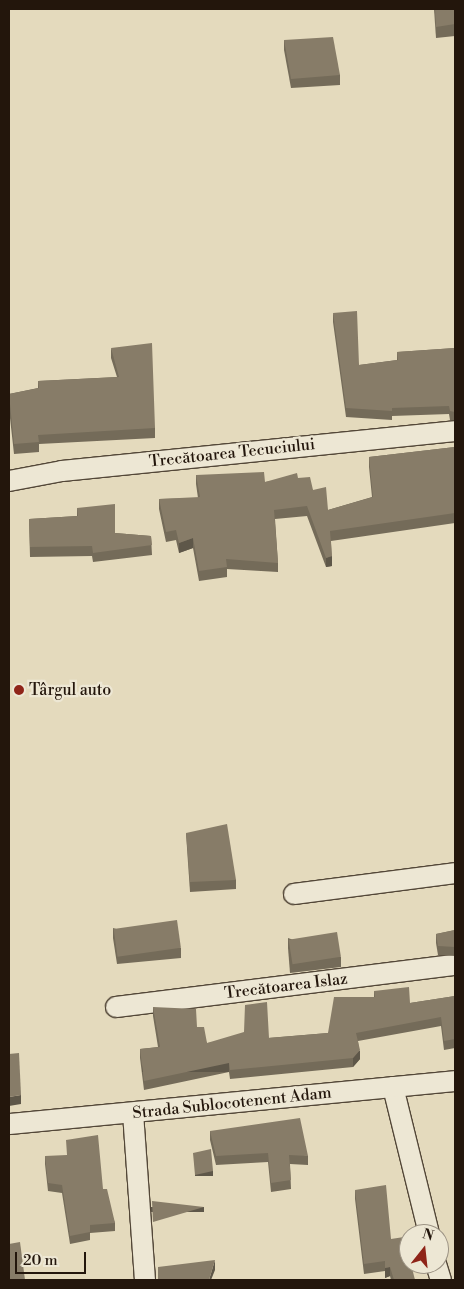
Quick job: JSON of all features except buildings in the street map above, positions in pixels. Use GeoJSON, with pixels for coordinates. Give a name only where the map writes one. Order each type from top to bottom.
{"type":"FeatureCollection","features":[{"type":"Feature","properties":{"kind":"street","name":"Trecătoarea Tecuciului"},"geometry":{"type":"LineString","coordinates":[[9,481],[62,471],[455,431]]}},
{"type":"Feature","properties":{"kind":"street"},"geometry":{"type":"LineString","coordinates":[[294,894],[455,873]]}},
{"type":"Feature","properties":{"kind":"street","name":"Trecătoarea Islaz"},"geometry":{"type":"LineString","coordinates":[[116,1006],[455,965]]}},
{"type":"Feature","properties":{"kind":"street","name":"Strada Sublocotenent Adam"},"geometry":{"type":"LineString","coordinates":[[9,1124],[455,1081]]}},
{"type":"Feature","properties":{"kind":"street"},"geometry":{"type":"LineString","coordinates":[[393,1087],[427,1224]]}},
{"type":"Feature","properties":{"kind":"street"},"geometry":{"type":"LineString","coordinates":[[132,1113],[144,1280]]}},
{"type":"Feature","properties":{"kind":"place","name":"Târgul auto"},"geometry":{"type":"Point","coordinates":[19,690]}}]}
